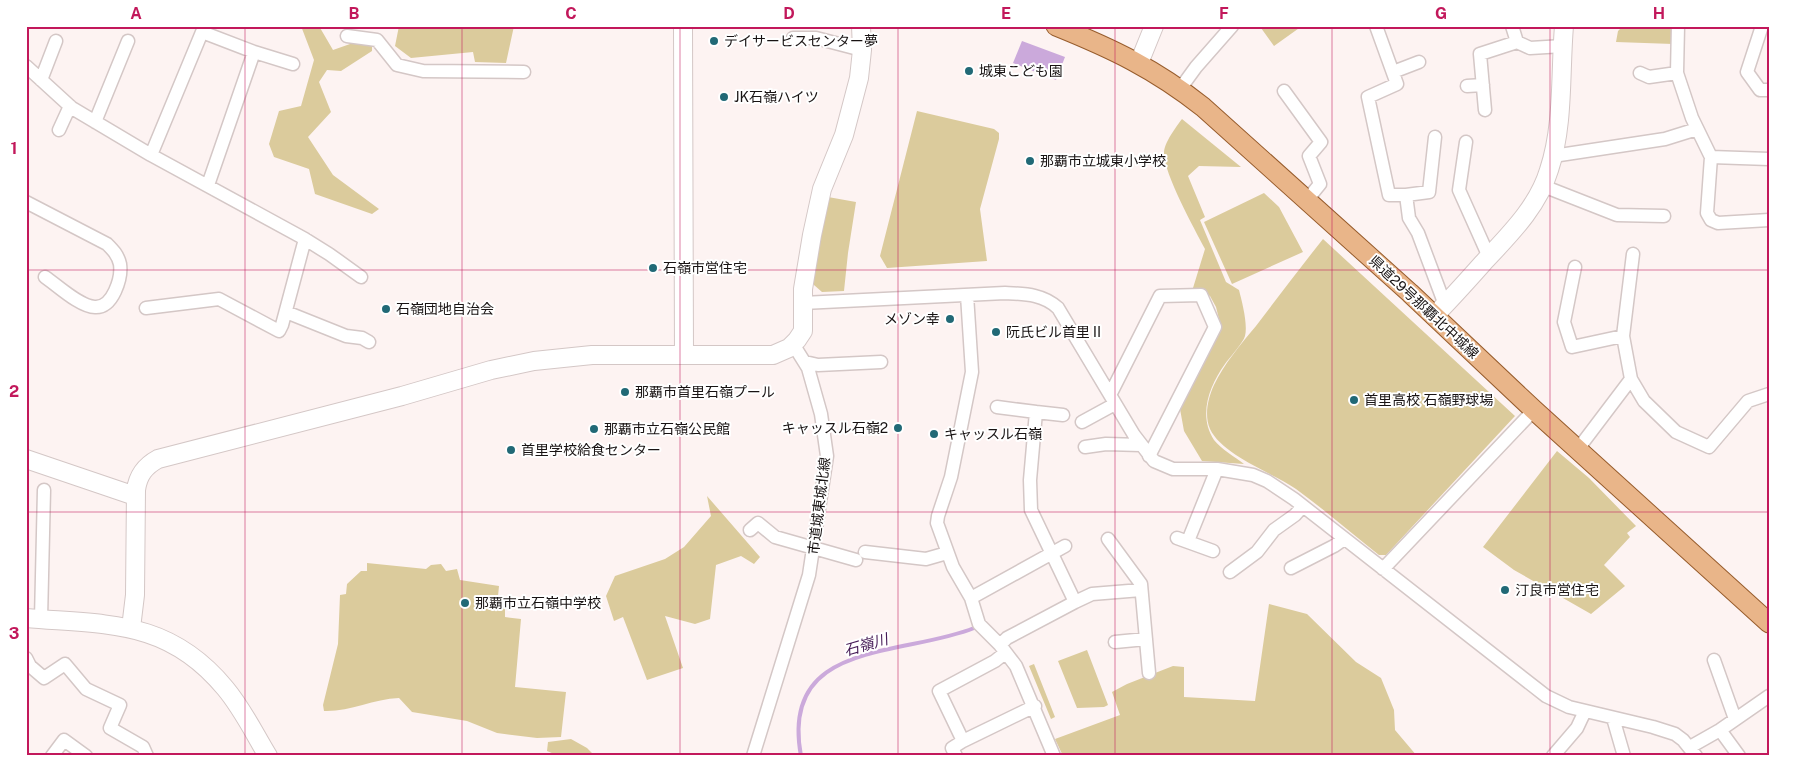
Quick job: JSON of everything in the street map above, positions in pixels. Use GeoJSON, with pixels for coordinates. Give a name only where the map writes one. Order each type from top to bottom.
{"type":"FeatureCollection","features":[{"type":"Feature","properties":{"kind":"main road","name":"県道29号那覇北中城線"},"geometry":{"type":"LineString","coordinates":[[1056,26],[1139,63],[1180,89],[1226,126],[1307,200],[1440,310],[1534,410],[1769,623]]}},
{"type":"Feature","properties":{"kind":"street"},"geometry":{"type":"LineString","coordinates":[[683,26],[684,355]]}},
{"type":"Feature","properties":{"kind":"street"},"geometry":{"type":"LineString","coordinates":[[131,628],[134,595],[135,496],[137,484],[142,473],[158,459],[402,396],[491,370],[534,361],[578,355],[773,355],[793,344],[803,331],[805,272],[822,189],[844,134],[859,78],[862,50],[861,26]]}},
{"type":"Feature","properties":{"kind":"street"},"geometry":{"type":"LineString","coordinates":[[1139,63],[1154,26]]}},
{"type":"Feature","properties":{"kind":"street"},"geometry":{"type":"LineString","coordinates":[[1180,89],[1196,67],[1232,26]]}},
{"type":"Feature","properties":{"kind":"street"},"geometry":{"type":"LineString","coordinates":[[1376,26],[1397,84],[1368,97],[1389,195],[1429,192],[1435,137]]}},
{"type":"Feature","properties":{"kind":"street"},"geometry":{"type":"LineString","coordinates":[[1512,26],[1517,42]]}},
{"type":"Feature","properties":{"kind":"street"},"geometry":{"type":"LineString","coordinates":[[1440,310],[1489,257],[1531,207],[1543,186],[1553,156],[1558,123],[1564,26]]}},
{"type":"Feature","properties":{"kind":"street"},"geometry":{"type":"LineString","coordinates":[[1678,26],[1677,72],[1697,129],[1710,156],[1707,213],[1711,220],[1718,223],[1769,220]]}},
{"type":"Feature","properties":{"kind":"street"},"geometry":{"type":"LineString","coordinates":[[1762,26],[1747,72],[1760,90],[1769,90]]}},
{"type":"Feature","properties":{"kind":"street"},"geometry":{"type":"LineString","coordinates":[[151,155],[202,32],[254,52],[293,64]]}},
{"type":"Feature","properties":{"kind":"street"},"geometry":{"type":"LineString","coordinates":[[347,36],[377,40],[397,65],[423,72],[524,72]]}},
{"type":"Feature","properties":{"kind":"street"},"geometry":{"type":"LineString","coordinates":[[793,38],[816,38],[862,50]]}},
{"type":"Feature","properties":{"kind":"street"},"geometry":{"type":"LineString","coordinates":[[41,80],[56,41]]}},
{"type":"Feature","properties":{"kind":"street"},"geometry":{"type":"LineString","coordinates":[[95,122],[128,41]]}},
{"type":"Feature","properties":{"kind":"street"},"geometry":{"type":"LineString","coordinates":[[1484,110],[1480,54],[1517,42],[1530,48],[1562,46]]}},
{"type":"Feature","properties":{"kind":"street"},"geometry":{"type":"LineString","coordinates":[[208,185],[254,52]]}},
{"type":"Feature","properties":{"kind":"street"},"geometry":{"type":"LineString","coordinates":[[1393,72],[1419,62]]}},
{"type":"Feature","properties":{"kind":"street"},"geometry":{"type":"LineString","coordinates":[[26,66],[70,106],[95,122],[151,155],[305,239],[361,277]]}},
{"type":"Feature","properties":{"kind":"street"},"geometry":{"type":"LineString","coordinates":[[1640,73],[1649,77],[1677,72]]}},
{"type":"Feature","properties":{"kind":"street"},"geometry":{"type":"LineString","coordinates":[[1467,86],[1483,85]]}},
{"type":"Feature","properties":{"kind":"street"},"geometry":{"type":"LineString","coordinates":[[1284,92],[1321,142],[1309,156],[1320,184],[1307,200]]}},
{"type":"Feature","properties":{"kind":"street"},"geometry":{"type":"LineString","coordinates":[[59,130],[70,106]]}},
{"type":"Feature","properties":{"kind":"street"},"geometry":{"type":"LineString","coordinates":[[1553,156],[1665,140],[1697,129]]}},
{"type":"Feature","properties":{"kind":"street"},"geometry":{"type":"LineString","coordinates":[[1466,142],[1460,190],[1489,257]]}},
{"type":"Feature","properties":{"kind":"street"},"geometry":{"type":"LineString","coordinates":[[1710,156],[1769,159]]}},
{"type":"Feature","properties":{"kind":"street"},"geometry":{"type":"LineString","coordinates":[[1543,186],[1617,215],[1664,216]]}},
{"type":"Feature","properties":{"kind":"street"},"geometry":{"type":"LineString","coordinates":[[1406,195],[1409,218],[1418,233],[1440,310]]}},
{"type":"Feature","properties":{"kind":"street"},"geometry":{"type":"LineString","coordinates":[[26,202],[108,244],[115,251],[120,264],[120,276],[115,292],[106,303],[96,307],[85,304],[45,277]]}},
{"type":"Feature","properties":{"kind":"street"},"geometry":{"type":"LineString","coordinates":[[146,308],[219,299],[279,331],[286,312],[305,239]]}},
{"type":"Feature","properties":{"kind":"street"},"geometry":{"type":"LineString","coordinates":[[1633,254],[1623,336],[1632,379],[1644,401],[1676,432],[1709,447],[1748,400],[1769,394]]}},
{"type":"Feature","properties":{"kind":"street"},"geometry":{"type":"LineString","coordinates":[[1575,267],[1564,322],[1572,348],[1623,336]]}},
{"type":"Feature","properties":{"kind":"street"},"geometry":{"type":"LineString","coordinates":[[803,303],[1005,293],[1034,296],[1048,300],[1062,308],[1112,399],[1149,456],[1160,464],[1172,469],[1217,469],[1244,472],[1267,481],[1303,506],[1546,696],[1585,711],[1675,734],[1693,752],[1720,730],[1769,696]]}},
{"type":"Feature","properties":{"kind":"street"},"geometry":{"type":"LineString","coordinates":[[1082,422],[1112,399],[1160,296],[1201,294],[1214,327],[1149,456]]}},
{"type":"Feature","properties":{"kind":"street"},"geometry":{"type":"LineString","coordinates":[[967,295],[972,372],[952,477],[938,516],[939,530],[953,567],[971,598],[979,624],[1016,666],[1054,756]]}},
{"type":"Feature","properties":{"kind":"street"},"geometry":{"type":"LineString","coordinates":[[286,312],[346,336],[362,338],[369,342]]}},
{"type":"Feature","properties":{"kind":"street","name":"市道城東城北線"},"geometry":{"type":"LineString","coordinates":[[753,756],[809,575],[827,456],[821,414],[808,368],[793,344]]}},
{"type":"Feature","properties":{"kind":"street"},"geometry":{"type":"LineString","coordinates":[[805,362],[818,365],[881,362]]}},
{"type":"Feature","properties":{"kind":"street"},"geometry":{"type":"LineString","coordinates":[[1578,449],[1632,379]]}},
{"type":"Feature","properties":{"kind":"street"},"geometry":{"type":"LineString","coordinates":[[997,407],[1062,415]]}},
{"type":"Feature","properties":{"kind":"street"},"geometry":{"type":"LineString","coordinates":[[1383,569],[1534,410]]}},
{"type":"Feature","properties":{"kind":"street"},"geometry":{"type":"LineString","coordinates":[[1036,412],[1030,480],[1031,510],[1075,602]]}},
{"type":"Feature","properties":{"kind":"street"},"geometry":{"type":"LineString","coordinates":[[1085,447],[1106,444],[1141,445]]}},
{"type":"Feature","properties":{"kind":"street"},"geometry":{"type":"LineString","coordinates":[[26,458],[135,496]]}},
{"type":"Feature","properties":{"kind":"street"},"geometry":{"type":"LineString","coordinates":[[1213,552],[1182,540],[1217,469]]}},
{"type":"Feature","properties":{"kind":"street"},"geometry":{"type":"LineString","coordinates":[[44,490],[33,619],[131,628],[170,642],[205,666],[226,689],[251,726],[268,756]]}},
{"type":"Feature","properties":{"kind":"street"},"geometry":{"type":"LineString","coordinates":[[1230,572],[1257,552],[1274,530],[1295,515],[1303,506]]}},
{"type":"Feature","properties":{"kind":"street"},"geometry":{"type":"LineString","coordinates":[[750,530],[758,523],[775,537],[814,549],[861,556],[926,559],[947,553]]}},
{"type":"Feature","properties":{"kind":"street"},"geometry":{"type":"LineString","coordinates":[[1108,539],[1141,584],[1149,673]]}},
{"type":"Feature","properties":{"kind":"street"},"geometry":{"type":"LineString","coordinates":[[1291,568],[1344,539]]}},
{"type":"Feature","properties":{"kind":"street"},"geometry":{"type":"LineString","coordinates":[[971,598],[1065,546]]}},
{"type":"Feature","properties":{"kind":"street"},"geometry":{"type":"LineString","coordinates":[[963,741],[939,691],[995,661],[1008,638],[1075,602],[1092,594],[1103,592],[1141,590]]}},
{"type":"Feature","properties":{"kind":"street"},"geometry":{"type":"LineString","coordinates":[[1115,642],[1146,639]]}},
{"type":"Feature","properties":{"kind":"street"},"geometry":{"type":"LineString","coordinates":[[26,658],[30,666],[44,678],[66,664],[86,689],[120,705],[110,728],[143,747],[147,756]]}},
{"type":"Feature","properties":{"kind":"street"},"geometry":{"type":"LineString","coordinates":[[1714,660],[1735,719]]}},
{"type":"Feature","properties":{"kind":"street"},"geometry":{"type":"LineString","coordinates":[[956,756],[952,748],[1034,706]]}},
{"type":"Feature","properties":{"kind":"street"},"geometry":{"type":"LineString","coordinates":[[1553,756],[1576,728],[1585,711]]}},
{"type":"Feature","properties":{"kind":"street"},"geometry":{"type":"LineString","coordinates":[[1613,718],[1624,756]]}},
{"type":"Feature","properties":{"kind":"street"},"geometry":{"type":"LineString","coordinates":[[1720,730],[1740,756]]}},
{"type":"Feature","properties":{"kind":"street"},"geometry":{"type":"LineString","coordinates":[[52,756],[64,740],[86,756]]}},
{"type":"Feature","properties":{"kind":"shaded area"},"geometry":{"type":"Polygon","coordinates":[[[301,26],[319,26],[333,50],[350,44],[372,43],[372,51],[341,71],[327,70],[319,82],[331,112],[308,137],[333,175],[379,209],[372,214],[315,194],[309,169],[274,157],[269,144],[279,111],[301,106],[314,60],[301,26]]]}},
{"type":"Feature","properties":{"kind":"shaded area"},"geometry":{"type":"Polygon","coordinates":[[[399,26],[514,26],[506,63],[475,62],[473,52],[411,58],[395,46],[399,26]]]}},
{"type":"Feature","properties":{"kind":"shaded area"},"geometry":{"type":"Polygon","coordinates":[[[1262,26],[1302,26],[1274,46],[1261,28],[1262,26]]]}},
{"type":"Feature","properties":{"kind":"shaded area"},"geometry":{"type":"Polygon","coordinates":[[[1623,26],[1673,26],[1673,44],[1616,42],[1618,31],[1623,26]]]}},
{"type":"Feature","properties":{"kind":"shaded area"},"geometry":{"type":"Polygon","coordinates":[[[1022,41],[1065,57],[1056,80],[1013,63],[1022,41]]]}},
{"type":"Feature","properties":{"kind":"shaded area"},"geometry":{"type":"Polygon","coordinates":[[[917,111],[994,129],[999,133],[980,209],[987,261],[887,268],[880,256],[917,111]]]}},
{"type":"Feature","properties":{"kind":"shaded area"},"geometry":{"type":"Polygon","coordinates":[[[1182,119],[1241,167],[1199,166],[1188,176],[1205,217],[1200,220],[1226,282],[1239,290],[1244,313],[1246,331],[1244,339],[1214,382],[1206,411],[1209,431],[1214,440],[1224,450],[1244,464],[1202,461],[1184,431],[1180,409],[1216,336],[1220,323],[1216,307],[1210,296],[1193,288],[1205,249],[1180,201],[1165,162],[1164,153],[1166,145],[1182,119]]]}},
{"type":"Feature","properties":{"kind":"shaded area"},"geometry":{"type":"Polygon","coordinates":[[[1264,193],[1279,207],[1303,252],[1232,284],[1204,222],[1264,193]]]}},
{"type":"Feature","properties":{"kind":"shaded area"},"geometry":{"type":"Polygon","coordinates":[[[828,197],[856,202],[844,291],[822,292],[814,285],[814,265],[828,197]]]}},
{"type":"Feature","properties":{"kind":"shaded area","name":"首里高校 石嶺野球場"},"geometry":{"type":"Polygon","coordinates":[[[1323,239],[1515,416],[1386,555],[1379,555],[1296,489],[1249,463],[1225,447],[1216,438],[1208,424],[1207,412],[1210,395],[1223,369],[1323,239]]]}},
{"type":"Feature","properties":{"kind":"shaded area"},"geometry":{"type":"Polygon","coordinates":[[[1557,451],[1589,478],[1636,526],[1627,533],[1630,537],[1604,565],[1625,586],[1591,614],[1514,570],[1483,547],[1557,451]]]}},
{"type":"Feature","properties":{"kind":"shaded area"},"geometry":{"type":"Polygon","coordinates":[[[707,496],[760,557],[754,564],[741,556],[716,565],[710,619],[695,624],[665,616],[683,668],[647,680],[623,617],[614,621],[606,596],[615,576],[665,559],[684,547],[711,516],[707,496]]]}},
{"type":"Feature","properties":{"kind":"shaded area"},"geometry":{"type":"Polygon","coordinates":[[[367,563],[426,569],[431,565],[441,564],[446,571],[457,569],[460,580],[499,586],[497,606],[505,607],[505,617],[521,619],[515,687],[566,692],[561,737],[537,738],[497,733],[467,721],[412,712],[399,698],[343,710],[324,711],[323,705],[338,644],[340,595],[346,594],[347,584],[361,571],[367,571],[367,563]]]}},
{"type":"Feature","properties":{"kind":"shaded area"},"geometry":{"type":"Polygon","coordinates":[[[1269,604],[1307,614],[1356,662],[1381,678],[1394,710],[1395,730],[1417,756],[1063,756],[1055,739],[1120,715],[1112,692],[1173,666],[1184,667],[1184,697],[1255,701],[1269,604]]]}},
{"type":"Feature","properties":{"kind":"shaded area"},"geometry":{"type":"Polygon","coordinates":[[[1087,650],[1108,705],[1104,707],[1077,708],[1058,661],[1087,650]]]}},
{"type":"Feature","properties":{"kind":"shaded area"},"geometry":{"type":"Polygon","coordinates":[[[1034,664],[1055,717],[1051,719],[1029,666],[1034,664]]]}},
{"type":"Feature","properties":{"kind":"shaded area"},"geometry":{"type":"Polygon","coordinates":[[[571,739],[587,748],[594,755],[603,753],[604,756],[559,756],[547,751],[548,742],[571,739]]]}},
{"type":"Feature","properties":{"kind":"waterway","name":"石嶺川"},"geometry":{"type":"LineString","coordinates":[[801,756],[799,718],[809,691],[827,672],[853,659],[882,650],[945,637],[974,628]]}},
{"type":"Feature","properties":{"kind":"place","name":"デイサービスセンター夢"},"geometry":{"type":"Point","coordinates":[714,41]}},
{"type":"Feature","properties":{"kind":"place","name":"城東こども園"},"geometry":{"type":"Point","coordinates":[969,71]}},
{"type":"Feature","properties":{"kind":"place","name":"JK石嶺ハイツ"},"geometry":{"type":"Point","coordinates":[724,97]}},
{"type":"Feature","properties":{"kind":"place","name":"那覇市立城東小学校"},"geometry":{"type":"Point","coordinates":[1030,161]}},
{"type":"Feature","properties":{"kind":"place","name":"石嶺市営住宅"},"geometry":{"type":"Point","coordinates":[653,268]}},
{"type":"Feature","properties":{"kind":"place","name":"石嶺団地自治会"},"geometry":{"type":"Point","coordinates":[386,309]}},
{"type":"Feature","properties":{"kind":"place","name":"メゾン幸"},"geometry":{"type":"Point","coordinates":[950,319]}},
{"type":"Feature","properties":{"kind":"place","name":"阮氏ビル首里Ⅱ"},"geometry":{"type":"Point","coordinates":[996,332]}},
{"type":"Feature","properties":{"kind":"place","name":"那覇市首里石嶺プール"},"geometry":{"type":"Point","coordinates":[625,392]}},
{"type":"Feature","properties":{"kind":"place","name":"首里高校 石嶺野球場"},"geometry":{"type":"Point","coordinates":[1354,400]}},
{"type":"Feature","properties":{"kind":"place","name":"キャッスル石嶺2"},"geometry":{"type":"Point","coordinates":[898,428]}},
{"type":"Feature","properties":{"kind":"place","name":"那覇市立石嶺公民館"},"geometry":{"type":"Point","coordinates":[594,429]}},
{"type":"Feature","properties":{"kind":"place","name":"キャッスル石嶺"},"geometry":{"type":"Point","coordinates":[934,434]}},
{"type":"Feature","properties":{"kind":"place","name":"首里学校給食センター"},"geometry":{"type":"Point","coordinates":[511,450]}},
{"type":"Feature","properties":{"kind":"place","name":"汀良市営住宅"},"geometry":{"type":"Point","coordinates":[1505,590]}},
{"type":"Feature","properties":{"kind":"place","name":"那覇市立石嶺中学校"},"geometry":{"type":"Point","coordinates":[465,603]}}]}
